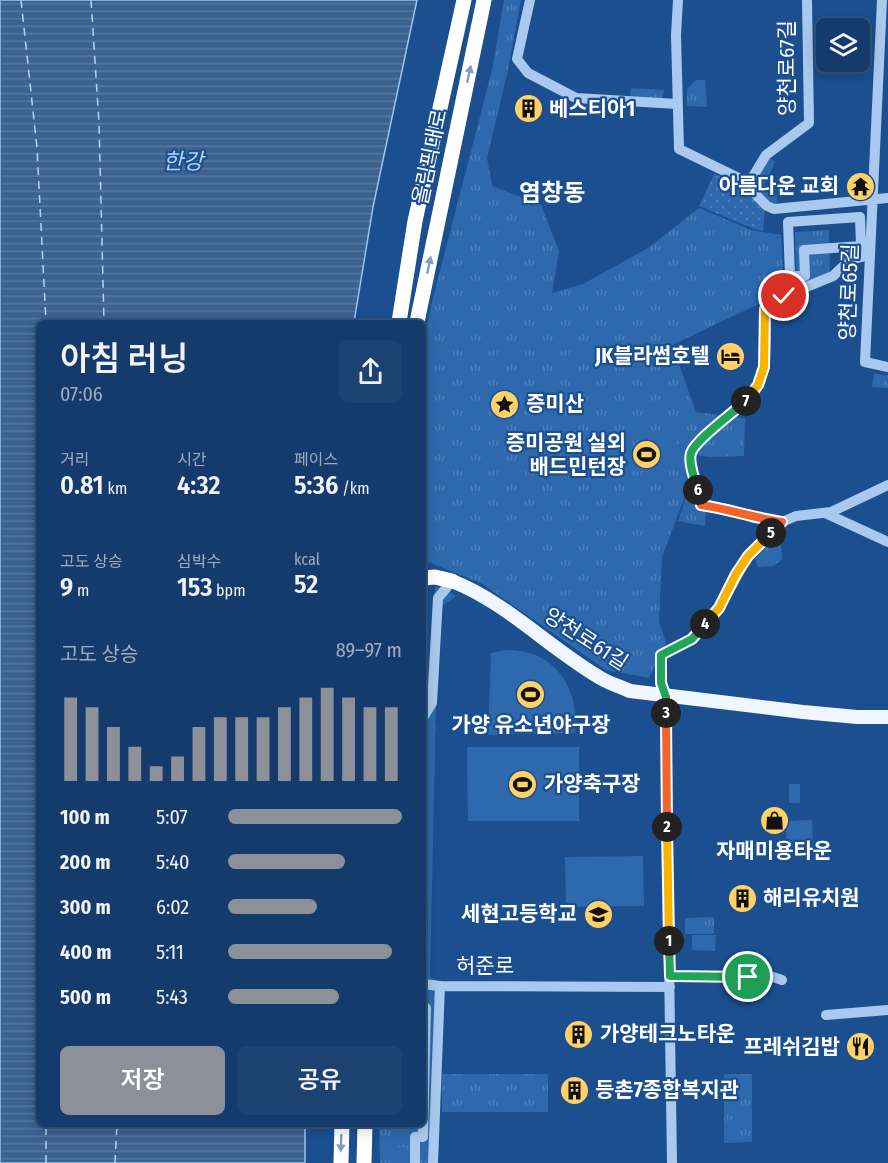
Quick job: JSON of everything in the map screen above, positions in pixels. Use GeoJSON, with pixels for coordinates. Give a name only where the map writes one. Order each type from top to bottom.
{"type":"FeatureCollection","features":[{"type":"Feature","properties":{"kind":"highway","name":"올림픽대로"},"geometry":{"type":"LineString","coordinates":[[399,320],[416,221],[464,0]]}},
{"type":"Feature","properties":{"kind":"highway","name":"올림픽대로"},"geometry":{"type":"LineString","coordinates":[[417,320],[484,0]]}},
{"type":"Feature","properties":{"kind":"highway"},"geometry":{"type":"LineString","coordinates":[[426,578],[435,577],[452,581]]}},
{"type":"Feature","properties":{"kind":"highway"},"geometry":{"type":"LineString","coordinates":[[341,1163],[342,1127]]}},
{"type":"Feature","properties":{"kind":"highway"},"geometry":{"type":"LineString","coordinates":[[364,1162],[365,1127]]}},
{"type":"Feature","properties":{"kind":"main road","name":"양천로61길"},"geometry":{"type":"LineString","coordinates":[[452,581],[467,587],[519,620],[604,680],[630,691],[814,713],[888,717]]}},
{"type":"Feature","properties":{"kind":"street"},"geometry":{"type":"LineString","coordinates":[[530,0],[517,59],[528,73],[576,98],[677,104]]}},
{"type":"Feature","properties":{"kind":"street"},"geometry":{"type":"LineString","coordinates":[[678,0],[676,34],[679,149],[749,183],[758,197],[774,209],[888,198]]}},
{"type":"Feature","properties":{"kind":"street","name":"양천로67길"},"geometry":{"type":"LineString","coordinates":[[749,183],[766,155],[809,123],[807,0]]}},
{"type":"Feature","properties":{"kind":"street","name":"양천로65길"},"geometry":{"type":"LineString","coordinates":[[882,0],[874,181],[867,248],[865,362],[888,367]]}},
{"type":"Feature","properties":{"kind":"street"},"geometry":{"type":"LineString","coordinates":[[782,522],[754,518],[727,509],[701,505],[691,453],[697,443],[745,402],[758,385],[764,367],[767,303],[833,276],[850,260],[862,257],[867,248],[860,217],[788,222],[790,276],[805,276],[804,250],[838,251],[867,248]]}},
{"type":"Feature","properties":{"kind":"street"},"geometry":{"type":"LineString","coordinates":[[672,1163],[666,697],[661,683],[661,655],[692,639],[719,608],[748,556],[782,522],[796,516],[831,512],[888,485]]}},
{"type":"Feature","properties":{"kind":"street"},"geometry":{"type":"LineString","coordinates":[[825,513],[888,542]]}},
{"type":"Feature","properties":{"kind":"street"},"geometry":{"type":"LineString","coordinates":[[426,713],[432,703],[438,598],[452,581]]}},
{"type":"Feature","properties":{"kind":"street","name":"허준로"},"geometry":{"type":"LineString","coordinates":[[433,1163],[440,986],[670,982],[773,977],[782,980]]}},
{"type":"Feature","properties":{"kind":"street"},"geometry":{"type":"LineString","coordinates":[[426,984],[440,986]]}},
{"type":"Feature","properties":{"kind":"street"},"geometry":{"type":"LineString","coordinates":[[426,1008],[439,1008]]}},
{"type":"Feature","properties":{"kind":"street"},"geometry":{"type":"LineString","coordinates":[[825,1015],[886,1010]]}},
{"type":"Feature","properties":{"kind":"street"},"geometry":{"type":"LineString","coordinates":[[404,1136],[423,1137],[423,1127]]}},
{"type":"Feature","properties":{"kind":"street"},"geometry":{"type":"LineString","coordinates":[[415,1163],[416,1137]]}},
{"type":"Feature","properties":{"kind":"green space"},"geometry":{"type":"Polygon","coordinates":[[[504,0],[521,0],[507,74],[487,158],[492,186],[541,205],[559,251],[552,293],[583,284],[648,248],[699,208],[751,230],[781,235],[784,292],[672,345],[696,412],[719,415],[693,438],[685,450],[690,483],[662,557],[659,621],[666,643],[649,678],[606,670],[481,583],[426,561],[426,331],[492,70],[504,0]]]}},
{"type":"Feature","properties":{"kind":"green space"},"geometry":{"type":"Polygon","coordinates":[[[696,80],[705,80],[707,107],[687,106],[687,89],[696,80]]]}},
{"type":"Feature","properties":{"kind":"green space"},"geometry":{"type":"Polygon","coordinates":[[[631,88],[664,90],[662,102],[630,100],[631,88]]]}},
{"type":"Feature","properties":{"kind":"green space"},"geometry":{"type":"Polygon","coordinates":[[[766,155],[775,162],[764,185],[777,195],[776,208],[768,205],[753,183],[766,155]]]}},
{"type":"Feature","properties":{"kind":"green space"},"geometry":{"type":"Polygon","coordinates":[[[714,174],[747,186],[765,209],[763,231],[699,206],[714,174]]]}},
{"type":"Feature","properties":{"kind":"green space"},"geometry":{"type":"Polygon","coordinates":[[[829,230],[830,272],[797,286],[795,232],[829,230]]]}},
{"type":"Feature","properties":{"kind":"green space"},"geometry":{"type":"Polygon","coordinates":[[[874,374],[888,375],[888,388],[872,387],[874,374]]]}},
{"type":"Feature","properties":{"kind":"green space"},"geometry":{"type":"Polygon","coordinates":[[[735,417],[745,418],[744,456],[695,455],[706,442],[735,417]]]}},
{"type":"Feature","properties":{"kind":"green space"},"geometry":{"type":"Polygon","coordinates":[[[671,431],[679,449],[669,454],[661,436],[671,431]]]}},
{"type":"Feature","properties":{"kind":"green space","name":"증미공원 실외 배드민턴장"},"geometry":{"type":"Polygon","coordinates":[[[657,437],[666,456],[660,459],[661,462],[637,472],[628,453],[657,437]]]}},
{"type":"Feature","properties":{"kind":"green space"},"geometry":{"type":"Polygon","coordinates":[[[690,486],[706,509],[705,526],[678,521],[690,486]]]}},
{"type":"Feature","properties":{"kind":"green space"},"geometry":{"type":"Polygon","coordinates":[[[770,543],[781,545],[782,559],[774,566],[758,567],[755,559],[770,543]]]}},
{"type":"Feature","properties":{"kind":"green space"},"geometry":{"type":"Polygon","coordinates":[[[435,587],[440,587],[456,596],[442,606],[436,704],[430,977],[438,981],[431,1163],[380,1163],[379,1127],[426,1127],[426,701],[430,701],[435,587]]]}},
{"type":"Feature","properties":{"kind":"green space","name":"가양 유소년야구장"},"geometry":{"type":"Polygon","coordinates":[[[506,650],[523,651],[538,656],[560,674],[573,700],[575,733],[488,735],[491,653],[506,650]]]}},
{"type":"Feature","properties":{"kind":"green space","name":"가양축구장"},"geometry":{"type":"Polygon","coordinates":[[[467,747],[579,747],[579,821],[468,821],[467,747]]]}},
{"type":"Feature","properties":{"kind":"green space"},"geometry":{"type":"Polygon","coordinates":[[[789,784],[800,784],[800,803],[789,803],[789,784]]]}},
{"type":"Feature","properties":{"kind":"green space"},"geometry":{"type":"Polygon","coordinates":[[[812,820],[813,852],[787,853],[786,821],[812,820]]]}},
{"type":"Feature","properties":{"kind":"green space"},"geometry":{"type":"Polygon","coordinates":[[[643,856],[644,906],[566,907],[565,857],[643,856]]]}},
{"type":"Feature","properties":{"kind":"green space"},"geometry":{"type":"Polygon","coordinates":[[[714,917],[714,934],[685,934],[685,918],[714,917]]]}},
{"type":"Feature","properties":{"kind":"green space"},"geometry":{"type":"Polygon","coordinates":[[[692,935],[716,935],[715,951],[692,950],[692,935]]]}},
{"type":"Feature","properties":{"kind":"green space"},"geometry":{"type":"Polygon","coordinates":[[[442,1074],[548,1074],[548,1112],[442,1112],[442,1074]]]}},
{"type":"Feature","properties":{"kind":"green space"},"geometry":{"type":"Polygon","coordinates":[[[724,1074],[752,1074],[752,1142],[724,1143],[724,1074]]]}},
{"type":"Feature","properties":{"kind":"green space"},"geometry":{"type":"Polygon","coordinates":[[[390,1127],[417,1127],[417,1131],[389,1130],[390,1127]]]}},
{"type":"Feature","properties":{"kind":"green space"},"geometry":{"type":"Polygon","coordinates":[[[391,1147],[407,1147],[406,1163],[391,1163],[391,1147]]]}},
{"type":"Feature","properties":{"kind":"water","name":"한강"},"geometry":{"type":"Polygon","coordinates":[[[0,0],[417,0],[373,207],[354,320],[36,320],[36,1127],[305,1127],[305,1163],[0,1163],[0,0]]]}},
{"type":"Feature","properties":{"kind":"ferry route"},"geometry":{"type":"LineString","coordinates":[[21,0],[37,148],[46,320]]}},
{"type":"Feature","properties":{"kind":"ferry route"},"geometry":{"type":"LineString","coordinates":[[91,0],[99,123],[104,320]]}},
{"type":"Feature","properties":{"kind":"ferry route"},"geometry":{"type":"LineString","coordinates":[[46,1127],[46,1163]]}},
{"type":"Feature","properties":{"kind":"ferry route"},"geometry":{"type":"LineString","coordinates":[[115,1163],[117,1127]]}},
{"type":"Feature","properties":{"kind":"place","name":"베스티아1"},"geometry":{"type":"Point","coordinates":[528,109]}},
{"type":"Feature","properties":{"kind":"place","name":"아름다운 교회"},"geometry":{"type":"Point","coordinates":[860,186]}},
{"type":"Feature","properties":{"kind":"place","name":"JK블라썸호텔"},"geometry":{"type":"Point","coordinates":[731,356]}},
{"type":"Feature","properties":{"kind":"place","name":"증미산"},"geometry":{"type":"Point","coordinates":[505,404]}},
{"type":"Feature","properties":{"kind":"place","name":"증미공원 실외 배드민턴장"},"geometry":{"type":"Point","coordinates":[647,455]}},
{"type":"Feature","properties":{"kind":"place","name":"가양 유소년야구장"},"geometry":{"type":"Point","coordinates":[531,694]}},
{"type":"Feature","properties":{"kind":"place","name":"가양축구장"},"geometry":{"type":"Point","coordinates":[523,784]}},
{"type":"Feature","properties":{"kind":"place","name":"자매미용타운"},"geometry":{"type":"Point","coordinates":[774,820]}},
{"type":"Feature","properties":{"kind":"place","name":"해리유치원"},"geometry":{"type":"Point","coordinates":[742,898]}},
{"type":"Feature","properties":{"kind":"place","name":"세현고등학교"},"geometry":{"type":"Point","coordinates":[598,914]}},
{"type":"Feature","properties":{"kind":"place","name":"가양테크노타운"},"geometry":{"type":"Point","coordinates":[579,1034]}},
{"type":"Feature","properties":{"kind":"place","name":"프레쉬김밥"},"geometry":{"type":"Point","coordinates":[861,1047]}},
{"type":"Feature","properties":{"kind":"place","name":"등촌7종합복지관"},"geometry":{"type":"Point","coordinates":[574,1090]}},
{"type":"Feature","properties":{"kind":"district","name":"염창동"},"geometry":{"type":"Point","coordinates":[552,193]}},
{"type":"Feature","properties":{"kind":"route"},"geometry":{"type":"LineString","coordinates":[[748,977],[670,976],[666,697],[661,683],[661,655],[692,639],[719,608],[748,556],[782,522],[754,518],[727,509],[701,505],[691,453],[697,443],[745,402],[758,385],[764,367],[765,309],[767,303],[784,296]]}}]}
